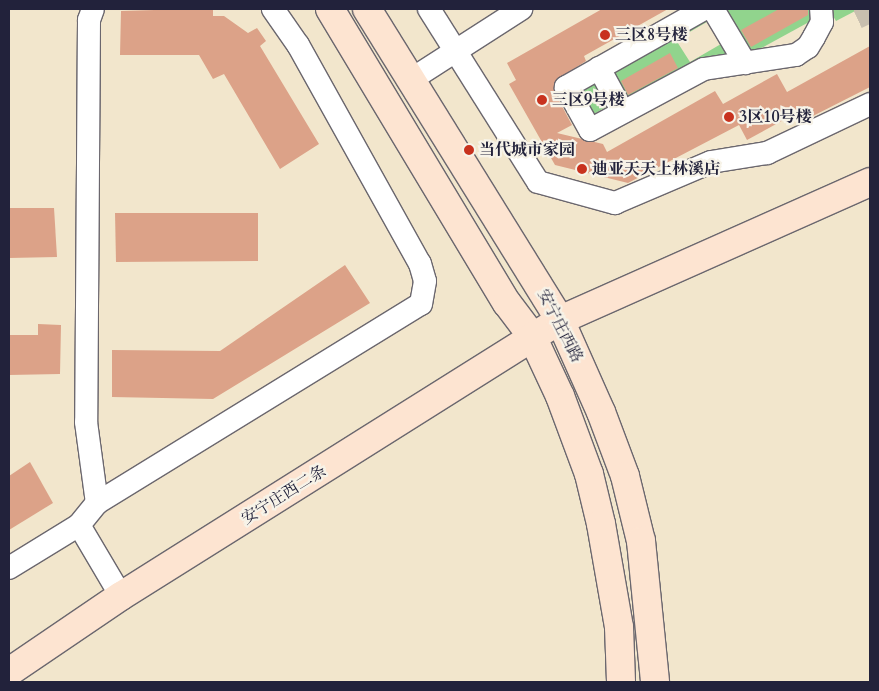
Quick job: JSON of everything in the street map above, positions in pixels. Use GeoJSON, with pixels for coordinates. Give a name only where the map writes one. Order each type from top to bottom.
{"type":"FeatureCollection","features":[{"type":"Feature","properties":{"kind":"main road","name":"安宁庄西路"},"geometry":{"type":"LineString","coordinates":[[330,9],[507,303],[532,336],[560,396],[589,474],[610,570],[619,627],[621,682]]}},
{"type":"Feature","properties":{"kind":"main road","name":"安宁庄西路"},"geometry":{"type":"LineString","coordinates":[[366,9],[412,79],[560,320],[601,412],[624,476],[641,541],[655,682]]}},
{"type":"Feature","properties":{"kind":"main road","name":"安宁庄西二条"},"geometry":{"type":"LineString","coordinates":[[9,672],[121,596],[516,350],[532,336],[560,320],[870,182]]}},
{"type":"Feature","properties":{"kind":"street"},"geometry":{"type":"LineString","coordinates":[[93,9],[89,20],[86,422],[97,504]]}},
{"type":"Feature","properties":{"kind":"street"},"geometry":{"type":"LineString","coordinates":[[9,568],[79,525],[97,504],[421,304],[425,281],[420,264],[298,45],[273,9]]}},
{"type":"Feature","properties":{"kind":"street"},"geometry":{"type":"LineString","coordinates":[[429,9],[457,48],[538,182],[615,203],[711,162],[767,152],[870,104]]}},
{"type":"Feature","properties":{"kind":"street"},"geometry":{"type":"LineString","coordinates":[[412,79],[457,48],[521,9]]}},
{"type":"Feature","properties":{"kind":"street"},"geometry":{"type":"LineString","coordinates":[[704,9],[566,87],[590,130],[704,69],[780,60],[808,47],[822,22],[822,9]]}},
{"type":"Feature","properties":{"kind":"street"},"geometry":{"type":"LineString","coordinates":[[713,9],[745,63]]}},
{"type":"Feature","properties":{"kind":"street"},"geometry":{"type":"LineString","coordinates":[[599,68],[623,112]]}},
{"type":"Feature","properties":{"kind":"street"},"geometry":{"type":"LineString","coordinates":[[79,525],[121,596]]}},
{"type":"Feature","properties":{"kind":"green space"},"geometry":{"type":"Polygon","coordinates":[[[719,9],[815,9],[820,16],[743,58],[719,9]]]}},
{"type":"Feature","properties":{"kind":"green space"},"geometry":{"type":"Polygon","coordinates":[[[829,9],[859,9],[836,21],[829,9]]]}},
{"type":"Feature","properties":{"kind":"green space"},"geometry":{"type":"Polygon","coordinates":[[[709,14],[712,19],[676,40],[690,62],[721,44],[731,54],[624,109],[607,73],[709,14]]]}},
{"type":"Feature","properties":{"kind":"green space"},"geometry":{"type":"Polygon","coordinates":[[[595,79],[611,104],[594,114],[580,87],[595,79]]]}},
{"type":"Feature","properties":{"kind":"building"},"geometry":{"type":"Polygon","coordinates":[[[213,9],[213,16],[224,16],[248,33],[257,28],[266,41],[260,46],[319,144],[280,169],[224,74],[213,79],[199,55],[120,55],[121,11],[213,9]]]}},
{"type":"Feature","properties":{"kind":"building"},"geometry":{"type":"Polygon","coordinates":[[[602,9],[668,9],[584,56],[586,61],[555,81],[555,93],[572,125],[557,133],[603,144],[607,152],[715,91],[723,104],[777,74],[787,92],[870,46],[870,87],[805,120],[800,111],[747,140],[739,125],[628,183],[555,165],[509,84],[516,80],[507,63],[602,9]]]}},
{"type":"Feature","properties":{"kind":"building"},"geometry":{"type":"Polygon","coordinates":[[[779,9],[808,9],[808,15],[751,47],[741,30],[779,9]]]}},
{"type":"Feature","properties":{"kind":"building"},"geometry":{"type":"Polygon","coordinates":[[[670,53],[678,68],[628,95],[621,81],[670,53]]]}},
{"type":"Feature","properties":{"kind":"building"},"geometry":{"type":"Polygon","coordinates":[[[9,208],[54,208],[57,257],[9,258],[9,208]]]}},
{"type":"Feature","properties":{"kind":"building"},"geometry":{"type":"Polygon","coordinates":[[[115,213],[258,213],[258,261],[116,262],[115,213]]]}},
{"type":"Feature","properties":{"kind":"building"},"geometry":{"type":"Polygon","coordinates":[[[345,265],[370,303],[213,399],[112,397],[112,350],[220,351],[345,265]]]}},
{"type":"Feature","properties":{"kind":"building"},"geometry":{"type":"Polygon","coordinates":[[[38,324],[61,325],[60,374],[9,375],[9,335],[38,335],[38,324]]]}},
{"type":"Feature","properties":{"kind":"building"},"geometry":{"type":"Polygon","coordinates":[[[30,462],[53,503],[9,530],[9,476],[30,462]]]}},
{"type":"Feature","properties":{"kind":"tunnel"},"geometry":{"type":"LineString","coordinates":[[857,18],[870,12]]}},
{"type":"Feature","properties":{"kind":"place","name":"三区8号楼"},"geometry":{"type":"Point","coordinates":[605,35]}},
{"type":"Feature","properties":{"kind":"place","name":"三区9号楼"},"geometry":{"type":"Point","coordinates":[542,100]}},
{"type":"Feature","properties":{"kind":"place","name":"3区10号楼"},"geometry":{"type":"Point","coordinates":[729,117]}},
{"type":"Feature","properties":{"kind":"place","name":"当代城市家园"},"geometry":{"type":"Point","coordinates":[469,150]}},
{"type":"Feature","properties":{"kind":"place","name":"迪亚天天上林溪店"},"geometry":{"type":"Point","coordinates":[582,169]}}]}
